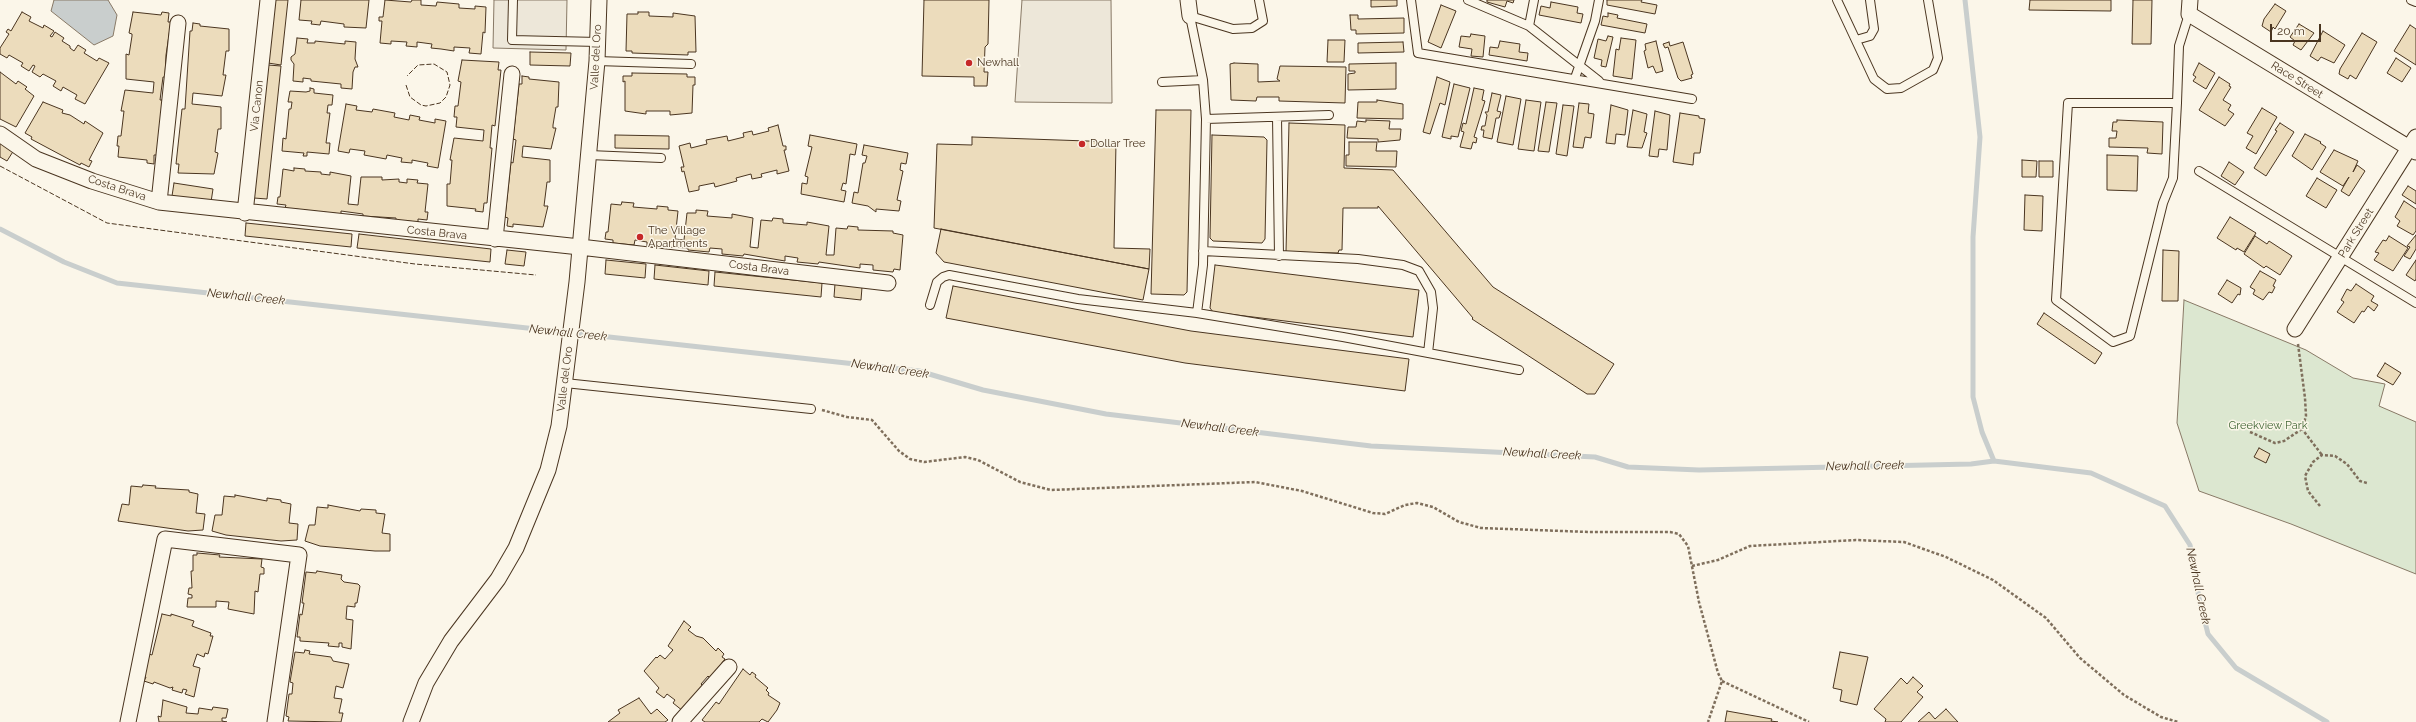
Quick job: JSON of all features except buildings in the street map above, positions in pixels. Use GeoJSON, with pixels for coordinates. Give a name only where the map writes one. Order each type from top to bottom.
{"type":"FeatureCollection","features":[{"type":"Feature","properties":{"kind":"street","name":"Via Canon"},"geometry":{"type":"LineString","coordinates":[[245,213],[268,0]]}},
{"type":"Feature","properties":{"kind":"street","name":"Valle del Oro"},"geometry":{"type":"LineString","coordinates":[[411,722],[426,684],[451,641],[498,579],[531,516],[548,470],[558,426],[577,282],[597,61],[599,0]]}},
{"type":"Feature","properties":{"kind":"street"},"geometry":{"type":"LineString","coordinates":[[1188,0],[1190,16]]}},
{"type":"Feature","properties":{"kind":"street","name":"Race Street"},"geometry":{"type":"LineString","coordinates":[[2190,7],[2414,146]]}},
{"type":"Feature","properties":{"kind":"street"},"geometry":{"type":"LineString","coordinates":[[159,202],[178,23]]}},
{"type":"Feature","properties":{"kind":"street"},"geometry":{"type":"LineString","coordinates":[[495,239],[512,74]]}},
{"type":"Feature","properties":{"kind":"street","name":"Costa Brava"},"geometry":{"type":"LineString","coordinates":[[0,134],[36,158],[92,181],[159,202],[245,213],[580,247],[888,283]]}},
{"type":"Feature","properties":{"kind":"street","name":"Park Street"},"geometry":{"type":"LineString","coordinates":[[2295,329],[2340,257],[2414,146]]}},
{"type":"Feature","properties":{"kind":"street"},"geometry":{"type":"LineString","coordinates":[[128,722],[165,539],[299,555],[275,722]]}},
{"type":"Feature","properties":{"kind":"street"},"geometry":{"type":"LineString","coordinates":[[680,722],[729,667]]}},
{"type":"Feature","properties":{"kind":"lane"},"geometry":{"type":"LineString","coordinates":[[513,0],[512,40],[598,42]]}},
{"type":"Feature","properties":{"kind":"lane"},"geometry":{"type":"LineString","coordinates":[[1197,313],[1203,251],[1206,119],[1203,80],[1190,16],[1233,29],[1252,28],[1263,20],[1259,0]]}},
{"type":"Feature","properties":{"kind":"lane"},"geometry":{"type":"LineString","coordinates":[[1411,0],[1418,53],[1601,82],[1692,99]]}},
{"type":"Feature","properties":{"kind":"lane"},"geometry":{"type":"LineString","coordinates":[[1468,0],[1529,26],[1601,82]]}},
{"type":"Feature","properties":{"kind":"lane"},"geometry":{"type":"LineString","coordinates":[[1529,26],[1534,0]]}},
{"type":"Feature","properties":{"kind":"lane"},"geometry":{"type":"LineString","coordinates":[[1575,78],[1595,21],[1598,0]]}},
{"type":"Feature","properties":{"kind":"lane"},"geometry":{"type":"LineString","coordinates":[[1836,0],[1874,79],[1887,89],[1901,88],[1933,70],[1938,58],[1928,0]]}},
{"type":"Feature","properties":{"kind":"lane"},"geometry":{"type":"LineString","coordinates":[[1856,40],[1870,36],[1874,29],[1870,0]]}},
{"type":"Feature","properties":{"kind":"lane"},"geometry":{"type":"LineString","coordinates":[[2411,0],[2416,2]]}},
{"type":"Feature","properties":{"kind":"lane"},"geometry":{"type":"LineString","coordinates":[[2177,102],[2068,103],[2056,300],[2113,342],[2130,336],[2163,203],[2173,178],[2177,102],[2179,46],[2190,7]]}},
{"type":"Feature","properties":{"kind":"lane"},"geometry":{"type":"LineString","coordinates":[[597,61],[691,64]]}},
{"type":"Feature","properties":{"kind":"lane"},"geometry":{"type":"LineString","coordinates":[[1162,82],[1203,80]]}},
{"type":"Feature","properties":{"kind":"lane"},"geometry":{"type":"LineString","coordinates":[[1206,119],[1329,115]]}},
{"type":"Feature","properties":{"kind":"lane"},"geometry":{"type":"LineString","coordinates":[[1277,117],[1279,256]]}},
{"type":"Feature","properties":{"kind":"lane"},"geometry":{"type":"LineString","coordinates":[[589,155],[661,158]]}},
{"type":"Feature","properties":{"kind":"lane"},"geometry":{"type":"LineString","coordinates":[[2199,171],[2416,303]]}},
{"type":"Feature","properties":{"kind":"lane"},"geometry":{"type":"LineString","coordinates":[[1203,251],[1358,259],[1403,265],[1419,271],[1431,292],[1434,308],[1428,353]]}},
{"type":"Feature","properties":{"kind":"lane"},"geometry":{"type":"LineString","coordinates":[[930,306],[937,282],[943,277],[949,275],[1078,299],[1197,313],[1519,370]]}},
{"type":"Feature","properties":{"kind":"lane"},"geometry":{"type":"LineString","coordinates":[[565,378],[811,409]]}},
{"type":"Feature","properties":{"kind":"path"},"geometry":{"type":"LineString","coordinates":[[2250,432],[2275,444],[2284,441],[2302,428],[2306,416],[2306,398],[2300,352],[2295,329]]}},
{"type":"Feature","properties":{"kind":"path"},"geometry":{"type":"LineString","coordinates":[[811,409],[847,417],[872,420],[899,451],[910,458],[924,462],[965,457],[978,460],[1020,482],[1051,490],[1256,482],[1302,491],[1373,514],[1385,514],[1405,505],[1417,503],[1434,507],[1458,522],[1481,528],[1590,532],[1670,532],[1679,534],[1686,542],[1699,602],[1718,673],[1722,681],[1809,722]]}},
{"type":"Feature","properties":{"kind":"path"},"geometry":{"type":"LineString","coordinates":[[2302,428],[2322,456]]}},
{"type":"Feature","properties":{"kind":"path"},"geometry":{"type":"LineString","coordinates":[[2320,506],[2308,491],[2305,476],[2313,462],[2322,456],[2335,456],[2347,464],[2360,481],[2367,483]]}},
{"type":"Feature","properties":{"kind":"path"},"geometry":{"type":"LineString","coordinates":[[1692,566],[1718,560],[1750,546],[1856,540],[1904,542],[1946,557],[1993,580],[2046,618],[2080,658],[2124,695],[2161,717],[2178,722]]}},
{"type":"Feature","properties":{"kind":"path"},"geometry":{"type":"LineString","coordinates":[[1708,722],[1722,681]]}},
{"type":"Feature","properties":{"kind":"green space","name":"Greekview Park"},"geometry":{"type":"Polygon","coordinates":[[[2184,300],[2306,350],[2353,378],[2385,384],[2379,406],[2416,422],[2416,574],[2291,524],[2199,491],[2177,423],[2184,300]]]}},
{"type":"Feature","properties":{"kind":"shaded area"},"geometry":{"type":"Polygon","coordinates":[[[54,0],[108,0],[117,15],[113,36],[94,45],[51,11],[54,0]]]}},
{"type":"Feature","properties":{"kind":"shaded area"},"geometry":{"type":"Polygon","coordinates":[[[494,0],[567,0],[566,50],[493,48],[494,0]]]}},
{"type":"Feature","properties":{"kind":"shaded area"},"geometry":{"type":"Polygon","coordinates":[[[1022,0],[1111,0],[1112,103],[1015,102],[1022,0]]]}},
{"type":"Feature","properties":{"kind":"waterway"},"geometry":{"type":"LineString","coordinates":[[1965,0],[1980,137],[1973,237],[1973,397],[1982,432],[1994,461]]}},
{"type":"Feature","properties":{"kind":"waterway","name":"Newhall Creek"},"geometry":{"type":"LineString","coordinates":[[0,229],[64,262],[117,283],[919,371],[983,390],[1106,414],[1371,446],[1595,457],[1628,467],[1699,470],[1971,464],[1994,461],[2091,473],[2165,506],[2190,545],[2199,598],[2208,634],[2236,668],[2327,722]]}},
{"type":"Feature","properties":{"kind":"fence"},"geometry":{"type":"LineString","coordinates":[[406,85],[410,97],[421,105],[426,106],[440,103],[446,97],[450,85],[447,72],[434,64],[418,65],[407,76]]}},
{"type":"Feature","properties":{"kind":"fence"},"geometry":{"type":"LineString","coordinates":[[0,166],[107,223],[415,264],[536,275]]}},
{"type":"Feature","properties":{"kind":"place","name":"Newhall"},"geometry":{"type":"Point","coordinates":[969,63]}},
{"type":"Feature","properties":{"kind":"place","name":"Dollar Tree"},"geometry":{"type":"Point","coordinates":[1082,144]}},
{"type":"Feature","properties":{"kind":"place","name":"The Village Apartments"},"geometry":{"type":"Point","coordinates":[640,237]}}]}
